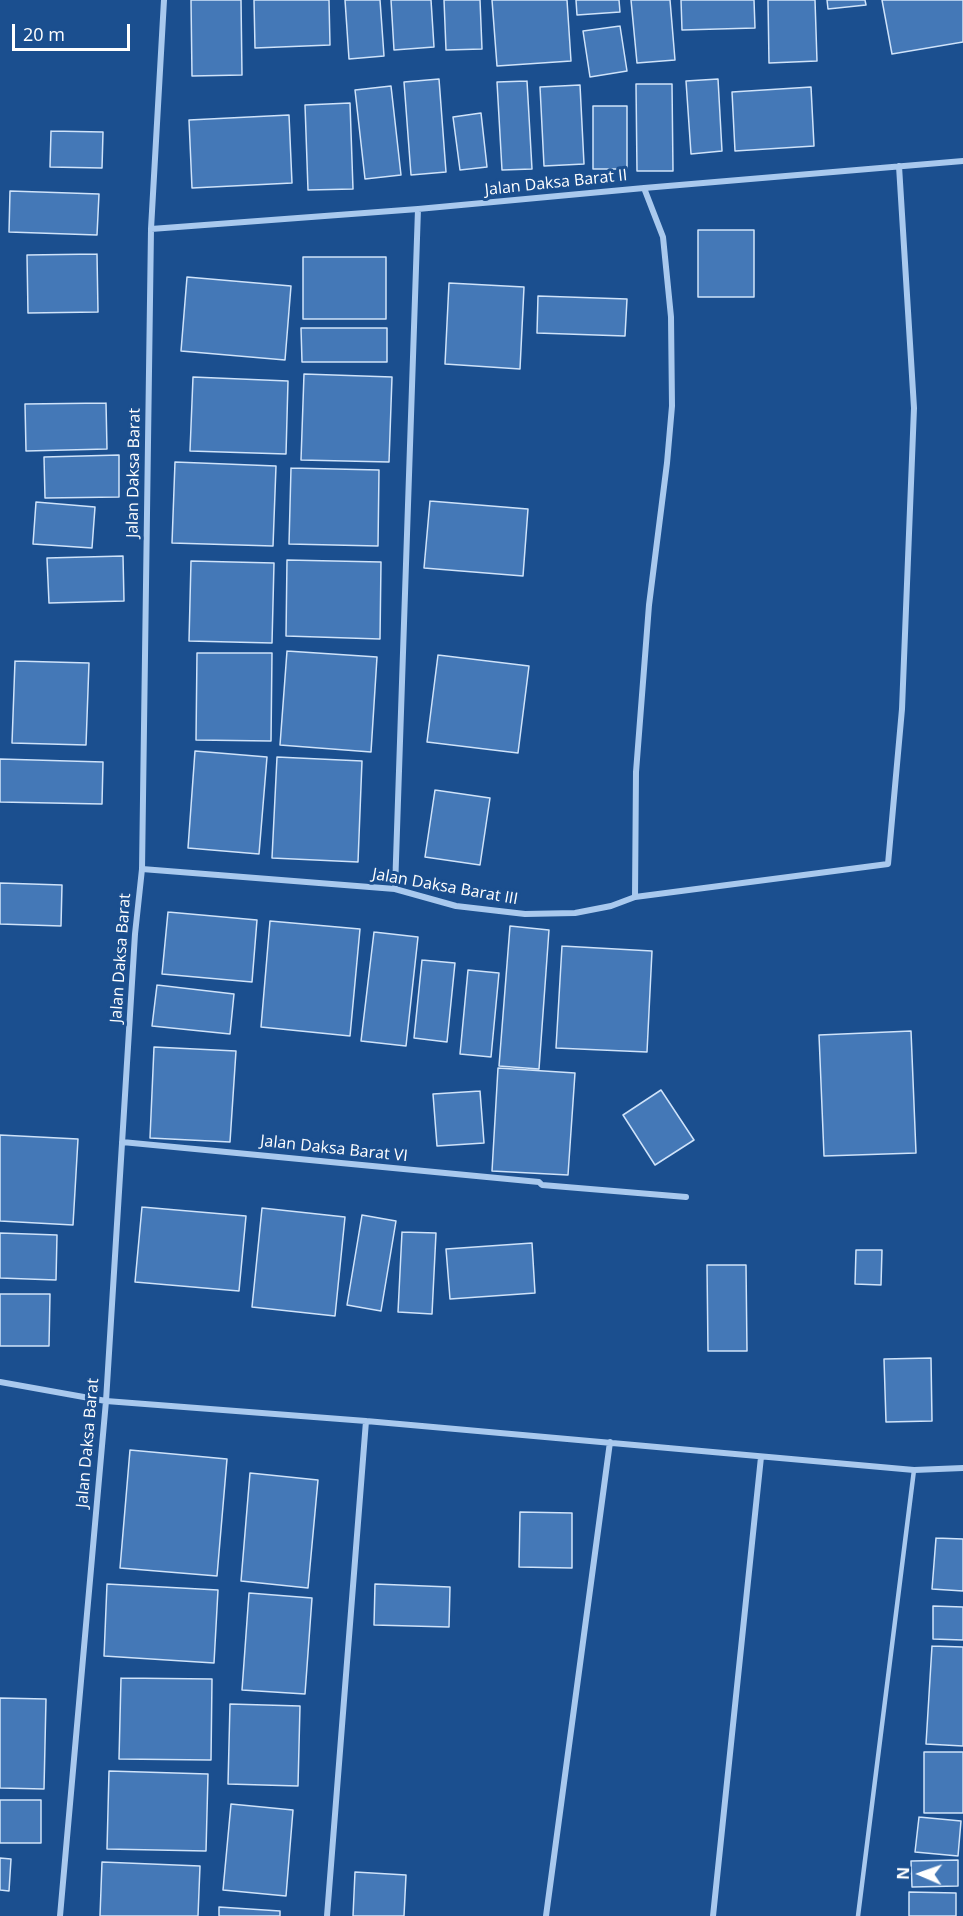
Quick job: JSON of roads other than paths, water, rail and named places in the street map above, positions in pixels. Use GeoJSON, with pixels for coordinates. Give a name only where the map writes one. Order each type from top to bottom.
{"type":"FeatureCollection","features":[{"type":"Feature","properties":{"kind":"street","name":"Jalan Daksa Barat"},"geometry":{"type":"LineString","coordinates":[[60,1916],[106,1401],[135,934],[142,869],[151,229],[164,0]]}},
{"type":"Feature","properties":{"kind":"street","name":"Jalan Daksa Barat II"},"geometry":{"type":"LineString","coordinates":[[151,229],[418,209],[963,161]]}},
{"type":"Feature","properties":{"kind":"street","name":"Jalan Daksa Barat III"},"geometry":{"type":"LineString","coordinates":[[142,869],[395,889],[456,906],[525,914],[575,913],[611,906],[634,897],[888,864],[902,709],[914,408],[899,166]]}},
{"type":"Feature","properties":{"kind":"street"},"geometry":{"type":"LineString","coordinates":[[634,897],[636,772],[649,605],[672,406],[670,317],[663,237],[644,188]]}},
{"type":"Feature","properties":{"kind":"street"},"geometry":{"type":"LineString","coordinates":[[395,889],[418,209]]}},
{"type":"Feature","properties":{"kind":"street","name":"Jalan Daksa Barat VI"},"geometry":{"type":"LineString","coordinates":[[122,1142],[539,1182],[542,1185],[686,1197]]}},
{"type":"Feature","properties":{"kind":"street"},"geometry":{"type":"LineString","coordinates":[[0,1382],[106,1401],[366,1420],[914,1470],[963,1468]]}},
{"type":"Feature","properties":{"kind":"street"},"geometry":{"type":"LineString","coordinates":[[327,1916],[366,1420]]}},
{"type":"Feature","properties":{"kind":"street"},"geometry":{"type":"LineString","coordinates":[[546,1916],[610,1442]]}},
{"type":"Feature","properties":{"kind":"street"},"geometry":{"type":"LineString","coordinates":[[713,1916],[761,1457]]}},
{"type":"Feature","properties":{"kind":"lane"},"geometry":{"type":"LineString","coordinates":[[858,1916],[914,1470]]}}]}
